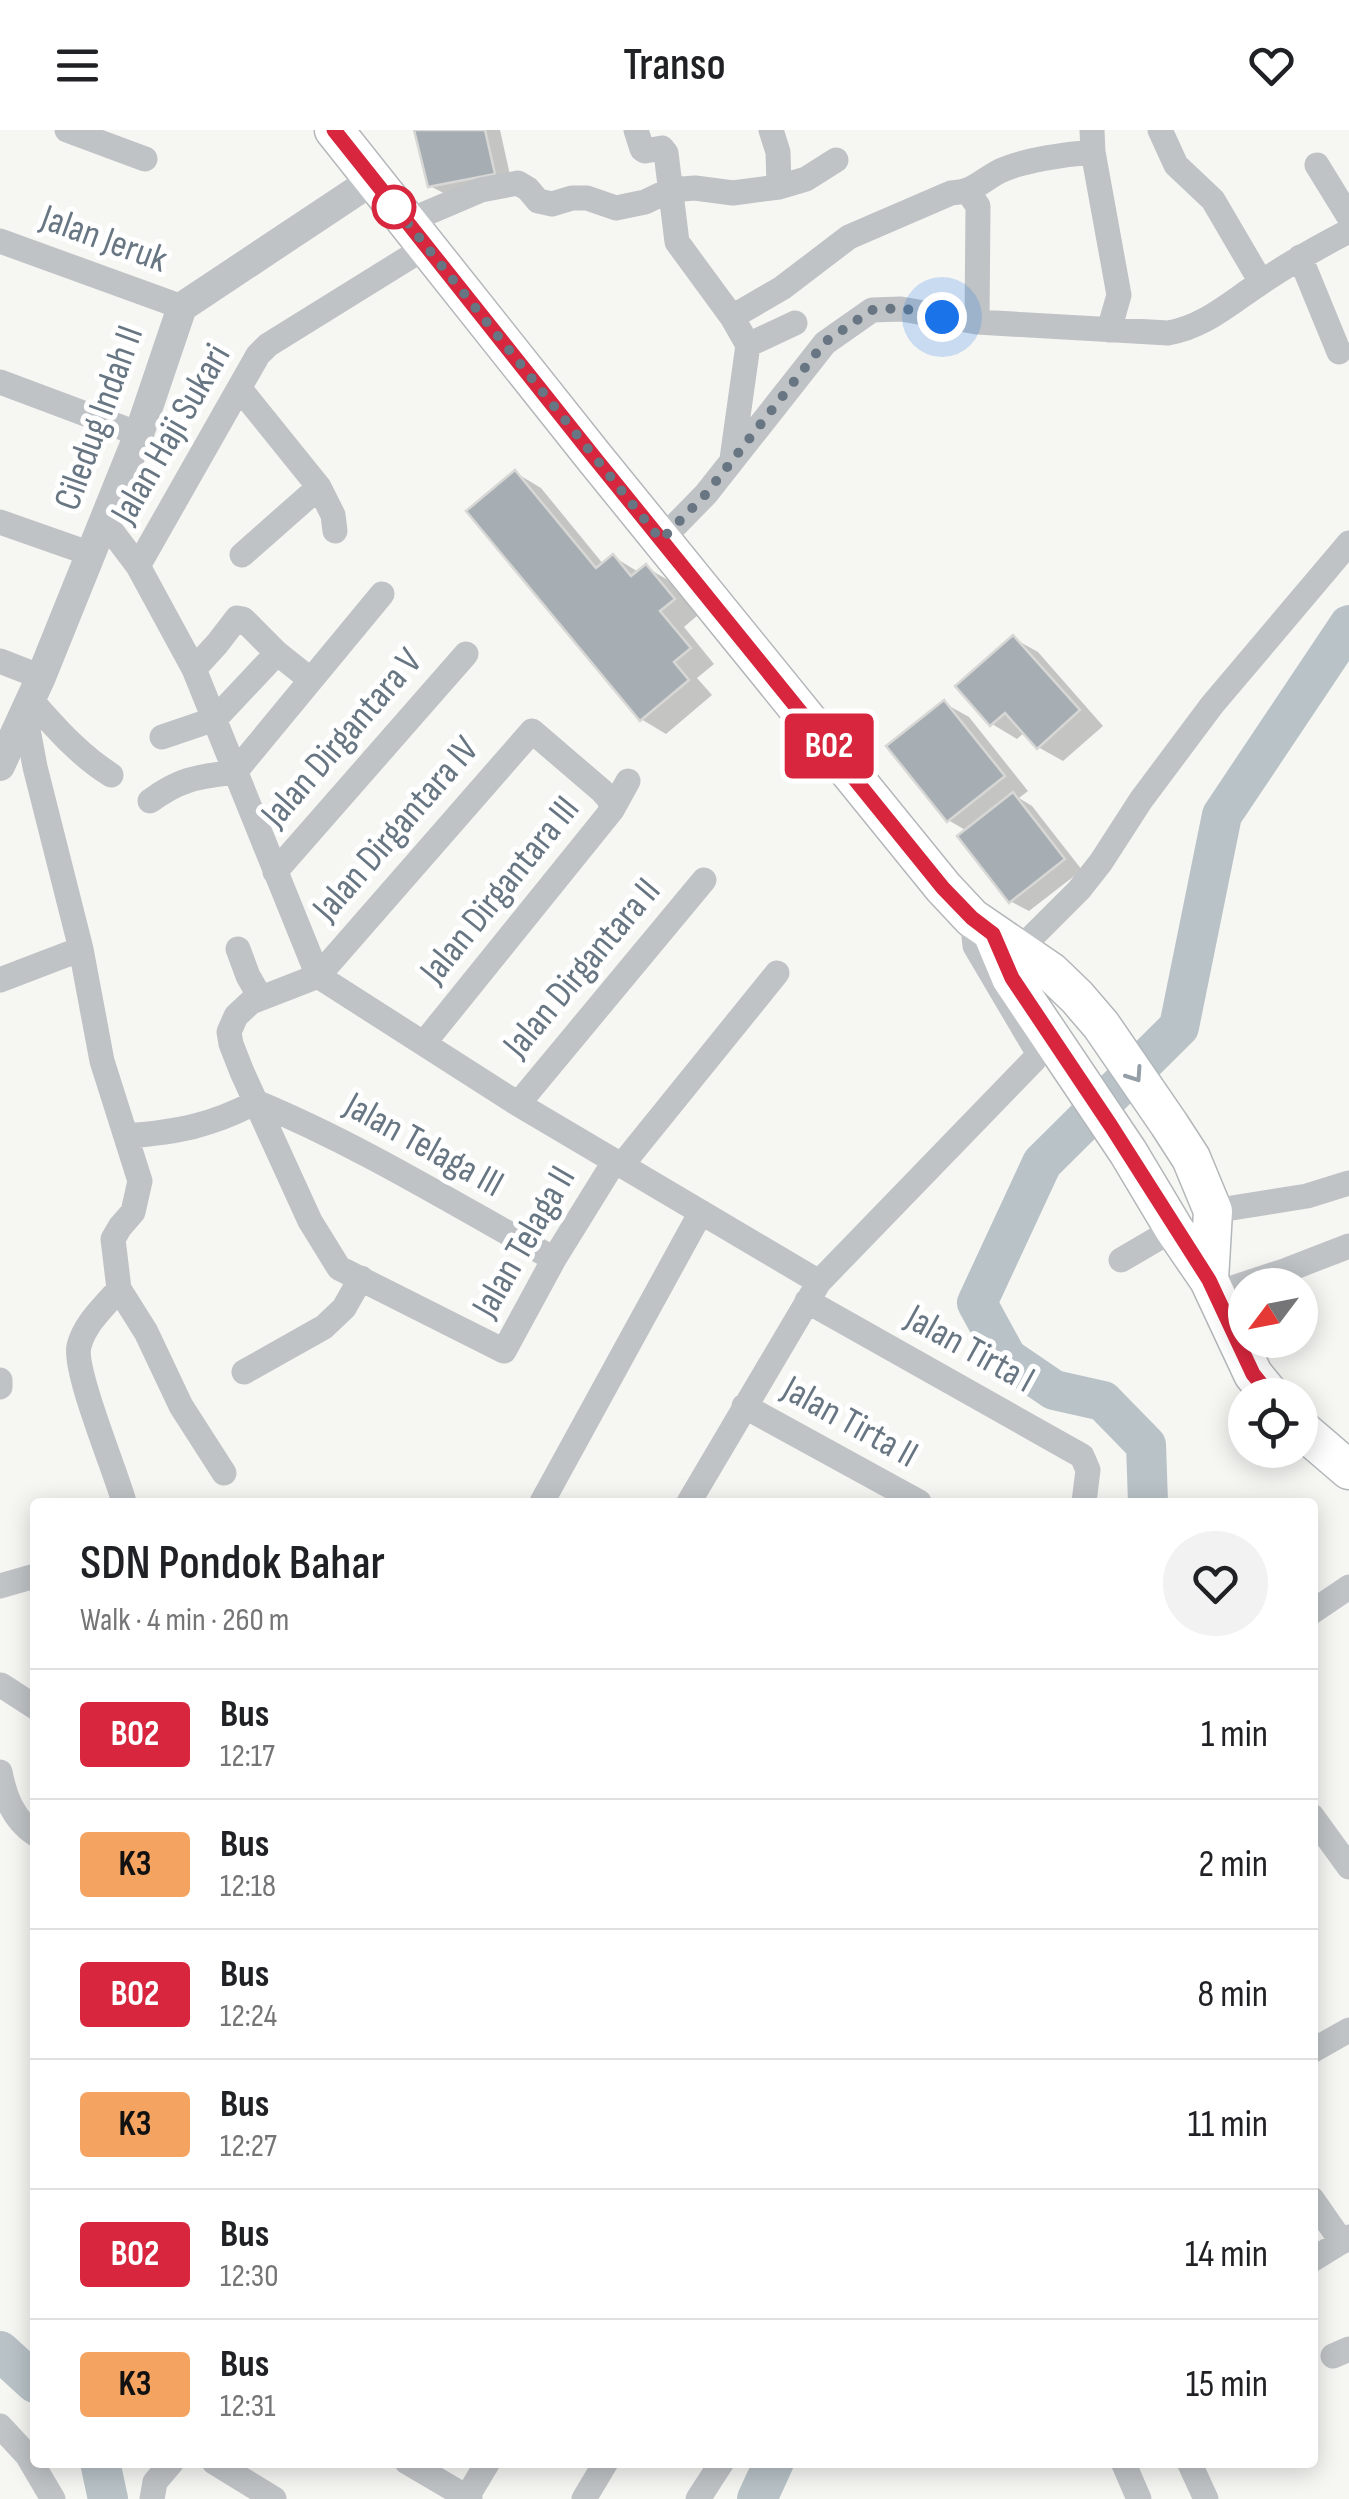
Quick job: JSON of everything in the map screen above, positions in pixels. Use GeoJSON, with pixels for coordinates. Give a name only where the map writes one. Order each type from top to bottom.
{"type":"FeatureCollection","features":[{"type":"Feature","properties":{"kind":"main road"},"geometry":{"type":"LineString","coordinates":[[334,130],[943,888],[994,935],[1051,972],[1101,1025],[1191,1158],[1213,1211],[1212,1287]]}},
{"type":"Feature","properties":{"kind":"main road"},"geometry":{"type":"LineString","coordinates":[[994,935],[1012,978],[1212,1287],[1256,1378]]}},
{"type":"Feature","properties":{"kind":"main road"},"geometry":{"type":"LineString","coordinates":[[1318,1443],[1349,1470]]}},
{"type":"Feature","properties":{"kind":"street"},"geometry":{"type":"LineString","coordinates":[[67,130],[145,159]]}},
{"type":"Feature","properties":{"kind":"street"},"geometry":{"type":"LineString","coordinates":[[636,130],[642,149],[662,148],[666,153],[678,242],[732,316],[748,345],[732,459]]}},
{"type":"Feature","properties":{"kind":"street"},"geometry":{"type":"LineString","coordinates":[[771,130],[778,152],[780,188]]}},
{"type":"Feature","properties":{"kind":"street"},"geometry":{"type":"LineString","coordinates":[[1160,130],[1176,165],[1213,200],[1261,282]]}},
{"type":"Feature","properties":{"kind":"street"},"geometry":{"type":"LineString","coordinates":[[732,316],[782,288],[849,236],[950,193],[968,192],[1002,170],[1067,154],[1092,141],[1119,294],[1109,330]]}},
{"type":"Feature","properties":{"kind":"street"},"geometry":{"type":"LineString","coordinates":[[670,190],[695,188],[733,193],[780,188],[806,180],[836,160]]}},
{"type":"Feature","properties":{"kind":"street"},"geometry":{"type":"LineString","coordinates":[[1317,166],[1349,217]]}},
{"type":"Feature","properties":{"kind":"street","name":"Ciledug Indah II"},"geometry":{"type":"LineString","coordinates":[[0,766],[139,434],[182,307],[373,180]]}},
{"type":"Feature","properties":{"kind":"street","name":"Jalan Haji Sukari"},"geometry":{"type":"LineString","coordinates":[[138,566],[258,355],[416,234],[480,190],[518,182],[543,202],[587,198],[616,208],[646,202],[670,190]]}},
{"type":"Feature","properties":{"kind":"street"},"geometry":{"type":"LineString","coordinates":[[968,192],[978,206],[977,322]]}},
{"type":"Feature","properties":{"kind":"street"},"geometry":{"type":"LineString","coordinates":[[661,540],[706,494],[825,342],[872,310],[901,308],[977,322],[1157,333],[1186,330],[1349,230]]}},
{"type":"Feature","properties":{"kind":"street","name":"Jalan Jeruk"},"geometry":{"type":"LineString","coordinates":[[0,242],[182,307]]}},
{"type":"Feature","properties":{"kind":"street"},"geometry":{"type":"LineString","coordinates":[[1300,258],[1339,352]]}},
{"type":"Feature","properties":{"kind":"street"},"geometry":{"type":"LineString","coordinates":[[748,345],[795,323]]}},
{"type":"Feature","properties":{"kind":"street"},"geometry":{"type":"LineString","coordinates":[[0,382],[139,434]]}},
{"type":"Feature","properties":{"kind":"street"},"geometry":{"type":"LineString","coordinates":[[240,389],[319,486],[333,515],[335,531]]}},
{"type":"Feature","properties":{"kind":"street"},"geometry":{"type":"LineString","coordinates":[[242,555],[319,486]]}},
{"type":"Feature","properties":{"kind":"street"},"geometry":{"type":"LineString","coordinates":[[104,521],[138,566],[194,669],[318,976],[260,997],[238,949]]}},
{"type":"Feature","properties":{"kind":"street"},"geometry":{"type":"LineString","coordinates":[[0,522],[91,554]]}},
{"type":"Feature","properties":{"kind":"street"},"geometry":{"type":"LineString","coordinates":[[690,1498],[813,1292],[1034,1060],[1037,1051],[975,946],[1079,890],[1212,704],[1349,543]]}},
{"type":"Feature","properties":{"kind":"street"},"geometry":{"type":"LineString","coordinates":[[150,801],[193,778],[235,772],[382,594]]}},
{"type":"Feature","properties":{"kind":"street"},"geometry":{"type":"LineString","coordinates":[[194,669],[237,618],[312,680]]}},
{"type":"Feature","properties":{"kind":"street"},"geometry":{"type":"LineString","coordinates":[[162,737],[214,719],[276,654]]}},
{"type":"Feature","properties":{"kind":"street","name":"Jalan Dirgantara V"},"geometry":{"type":"LineString","coordinates":[[275,872],[466,654]]}},
{"type":"Feature","properties":{"kind":"street"},"geometry":{"type":"LineString","coordinates":[[0,661],[72,746],[111,775]]}},
{"type":"Feature","properties":{"kind":"street"},"geometry":{"type":"LineString","coordinates":[[32,697],[35,767],[81,949],[102,1061],[140,1181],[133,1212],[113,1240],[119,1289],[146,1332],[181,1406],[224,1472]]}},
{"type":"Feature","properties":{"kind":"street","name":"Jalan Dirgantara IV"},"geometry":{"type":"LineString","coordinates":[[318,976],[532,731],[602,791],[612,810]]}},
{"type":"Feature","properties":{"kind":"street","name":"Jalan Dirgantara III"},"geometry":{"type":"LineString","coordinates":[[424,1042],[612,810],[628,781]]}},
{"type":"Feature","properties":{"kind":"street","name":"Jalan Dirgantara II"},"geometry":{"type":"LineString","coordinates":[[518,1104],[704,880]]}},
{"type":"Feature","properties":{"kind":"street"},"geometry":{"type":"LineString","coordinates":[[0,980],[81,949]]}},
{"type":"Feature","properties":{"kind":"street","name":"Jalan Telaga II"},"geometry":{"type":"LineString","coordinates":[[260,997],[236,1016],[229,1032],[231,1044],[310,1221],[339,1268],[504,1350],[554,1259],[618,1164],[777,973]]}},
{"type":"Feature","properties":{"kind":"street","name":"Jalan Tirta I"},"geometry":{"type":"LineString","coordinates":[[318,976],[518,1104],[701,1212],[813,1292],[1082,1456],[1088,1470],[1084,1498]]}},
{"type":"Feature","properties":{"kind":"street"},"geometry":{"type":"LineString","coordinates":[[126,1136],[212,1123],[256,1102]]}},
{"type":"Feature","properties":{"kind":"street","name":"Jalan Telaga III"},"geometry":{"type":"LineString","coordinates":[[256,1102],[333,1138],[554,1259]]}},
{"type":"Feature","properties":{"kind":"street"},"geometry":{"type":"LineString","coordinates":[[1213,1211],[1308,1196],[1349,1184]]}},
{"type":"Feature","properties":{"kind":"street"},"geometry":{"type":"LineString","coordinates":[[544,1498],[701,1212]]}},
{"type":"Feature","properties":{"kind":"street"},"geometry":{"type":"LineString","coordinates":[[1121,1260],[1174,1229]]}},
{"type":"Feature","properties":{"kind":"street"},"geometry":{"type":"LineString","coordinates":[[1212,1287],[1287,1270],[1349,1246]]}},
{"type":"Feature","properties":{"kind":"street"},"geometry":{"type":"LineString","coordinates":[[244,1372],[324,1327],[344,1308],[360,1278]]}},
{"type":"Feature","properties":{"kind":"street"},"geometry":{"type":"LineString","coordinates":[[119,1289],[88,1326],[78,1350],[82,1375],[123,1498]]}},
{"type":"Feature","properties":{"kind":"street","name":"Jalan Tirta II"},"geometry":{"type":"LineString","coordinates":[[744,1406],[912,1498]]}},
{"type":"Feature","properties":{"kind":"street"},"geometry":{"type":"LineString","coordinates":[[0,1586],[30,1577]]}},
{"type":"Feature","properties":{"kind":"street"},"geometry":{"type":"LineString","coordinates":[[1318,1608],[1349,1587]]}},
{"type":"Feature","properties":{"kind":"street"},"geometry":{"type":"LineString","coordinates":[[4,1694],[30,1705]]}},
{"type":"Feature","properties":{"kind":"street"},"geometry":{"type":"LineString","coordinates":[[0,1772],[5,1797],[30,1832]]}},
{"type":"Feature","properties":{"kind":"street"},"geometry":{"type":"LineString","coordinates":[[1318,1824],[1349,1867]]}},
{"type":"Feature","properties":{"kind":"street"},"geometry":{"type":"LineString","coordinates":[[1318,2048],[1349,2030]]}},
{"type":"Feature","properties":{"kind":"street"},"geometry":{"type":"LineString","coordinates":[[1318,2207],[1346,2239],[1318,2256]]}},
{"type":"Feature","properties":{"kind":"street"},"geometry":{"type":"LineString","coordinates":[[0,2426],[30,2461]]}},
{"type":"Feature","properties":{"kind":"street"},"geometry":{"type":"LineString","coordinates":[[34,2468],[53,2499]]}},
{"type":"Feature","properties":{"kind":"street"},"geometry":{"type":"LineString","coordinates":[[152,2499],[155,2482],[167,2468]]}},
{"type":"Feature","properties":{"kind":"street"},"geometry":{"type":"LineString","coordinates":[[224,2468],[274,2499]]}},
{"type":"Feature","properties":{"kind":"street"},"geometry":{"type":"LineString","coordinates":[[418,2468],[469,2498],[485,2468]]}},
{"type":"Feature","properties":{"kind":"street"},"geometry":{"type":"LineString","coordinates":[[584,2499],[602,2468]]}},
{"type":"Feature","properties":{"kind":"street"},"geometry":{"type":"LineString","coordinates":[[698,2499],[718,2468]]}},
{"type":"Feature","properties":{"kind":"street"},"geometry":{"type":"LineString","coordinates":[[1126,2468],[1139,2499]]}},
{"type":"Feature","properties":{"kind":"street"},"geometry":{"type":"LineString","coordinates":[[1192,2468],[1206,2499]]}},
{"type":"Feature","properties":{"kind":"building"},"geometry":{"type":"Polygon","coordinates":[[[414,130],[485,130],[495,174],[428,187],[414,130]]]}},
{"type":"Feature","properties":{"kind":"building"},"geometry":{"type":"Polygon","coordinates":[[[515,470],[596,568],[613,554],[631,576],[646,564],[675,599],[660,611],[691,648],[674,662],[689,680],[640,721],[466,511],[515,470]]]}},
{"type":"Feature","properties":{"kind":"building"},"geometry":{"type":"Polygon","coordinates":[[[1013,635],[1080,710],[1037,749],[1005,713],[990,726],[955,686],[1013,635]]]}},
{"type":"Feature","properties":{"kind":"building"},"geometry":{"type":"Polygon","coordinates":[[[944,700],[1005,776],[947,822],[886,746],[944,700]]]}},
{"type":"Feature","properties":{"kind":"building"},"geometry":{"type":"Polygon","coordinates":[[[1013,792],[1065,859],[1009,903],[957,836],[1013,792]]]}},
{"type":"Feature","properties":{"kind":"waterway"},"geometry":{"type":"LineString","coordinates":[[1148,1498],[1146,1445],[1103,1401],[1054,1390],[1007,1358],[977,1303],[1042,1163],[1179,1027],[1222,815],[1349,625]]}},
{"type":"Feature","properties":{"kind":"waterway"},"geometry":{"type":"LineString","coordinates":[[0,2351],[30,2378]]}},
{"type":"Feature","properties":{"kind":"waterway"},"geometry":{"type":"LineString","coordinates":[[101,2468],[108,2499]]}},
{"type":"Feature","properties":{"kind":"waterway"},"geometry":{"type":"LineString","coordinates":[[757,2499],[771,2468]]}},
{"type":"Feature","properties":{"kind":"bus line","name":"B02"},"geometry":{"type":"LineString","coordinates":[[334,130],[943,888],[993,934],[1012,978],[1209,1280],[1256,1378]]}},
{"type":"Feature","properties":{"kind":"route"},"geometry":{"type":"LineString","coordinates":[[394,207],[390,201],[661,540],[706,494],[825,342],[872,310],[901,308],[942,317]]}}]}
